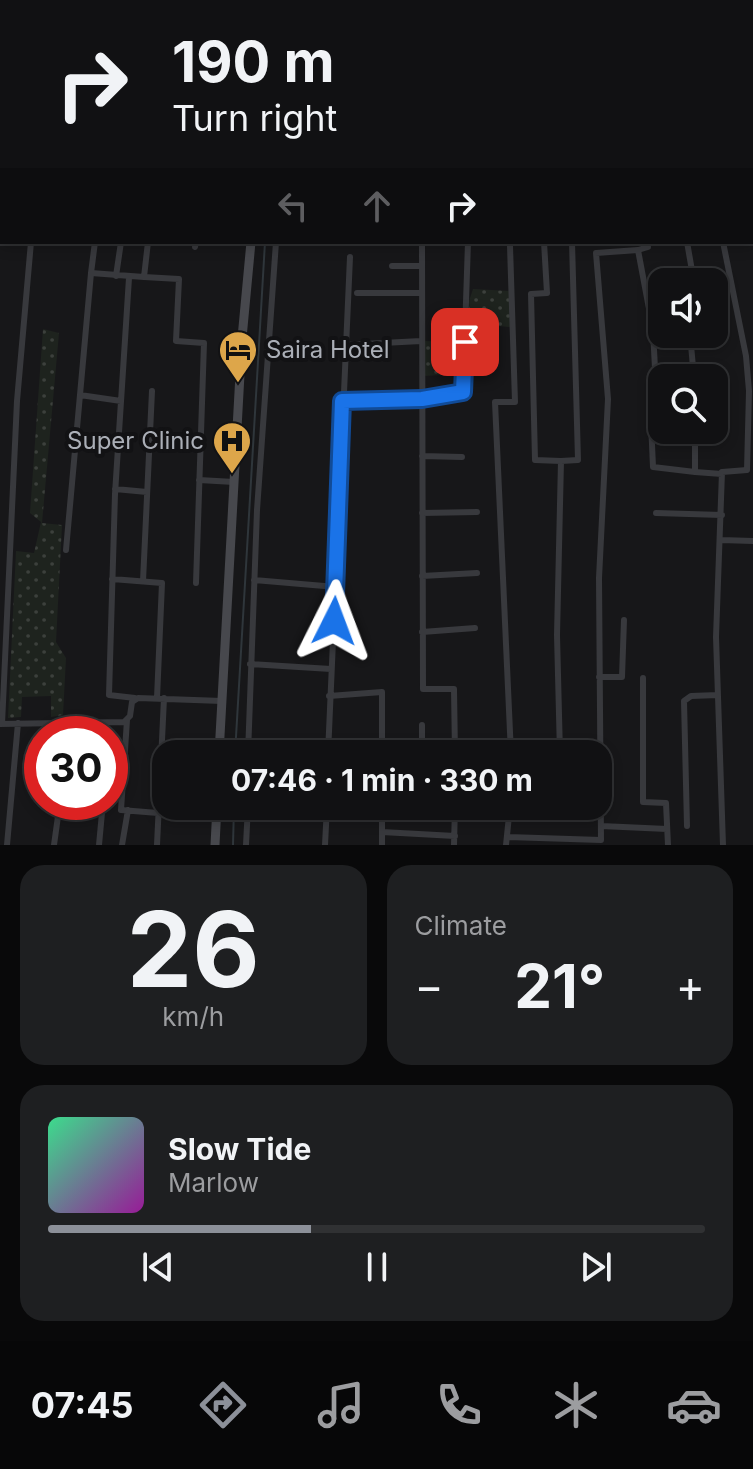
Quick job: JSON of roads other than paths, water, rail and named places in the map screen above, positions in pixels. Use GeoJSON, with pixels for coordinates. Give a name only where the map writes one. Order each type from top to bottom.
{"type":"FeatureCollection","features":[{"type":"Feature","properties":{"kind":"street"},"geometry":{"type":"LineString","coordinates":[[24,723],[1,724],[17,401],[31,244]]}},
{"type":"Feature","properties":{"kind":"street"},"geometry":{"type":"LineString","coordinates":[[66,550],[95,244]]}},
{"type":"Feature","properties":{"kind":"street"},"geometry":{"type":"LineString","coordinates":[[116,276],[121,244]]}},
{"type":"Feature","properties":{"kind":"street"},"geometry":{"type":"LineString","coordinates":[[144,277],[148,244]]}},
{"type":"Feature","properties":{"kind":"street"},"geometry":{"type":"LineString","coordinates":[[220,740],[251,244]]}},
{"type":"Feature","properties":{"kind":"street"},"geometry":{"type":"LineString","coordinates":[[248,740],[254,580],[276,244]]}},
{"type":"Feature","properties":{"kind":"street"},"geometry":{"type":"LineString","coordinates":[[422,244],[423,689],[454,689],[455,740]]}},
{"type":"Feature","properties":{"kind":"street"},"geometry":{"type":"LineString","coordinates":[[342,401],[422,399],[463,392],[468,244]]}},
{"type":"Feature","properties":{"kind":"street"},"geometry":{"type":"LineString","coordinates":[[544,244],[547,293],[531,294],[535,460],[561,461],[578,460],[572,244]]}},
{"type":"Feature","properties":{"kind":"street"},"geometry":{"type":"LineString","coordinates":[[616,244],[617,251]]}},
{"type":"Feature","properties":{"kind":"street"},"geometry":{"type":"LineString","coordinates":[[507,837],[568,843],[601,840],[599,578],[608,399],[596,253],[638,250],[648,247],[647,244]]}},
{"type":"Feature","properties":{"kind":"street"},"geometry":{"type":"LineString","coordinates":[[687,244],[692,268]]}},
{"type":"Feature","properties":{"kind":"street"},"geometry":{"type":"LineString","coordinates":[[652,444],[653,467],[722,474],[750,470],[746,356],[723,244]]}},
{"type":"Feature","properties":{"kind":"street"},"geometry":{"type":"LineString","coordinates":[[510,246],[515,402],[495,402],[510,740]]}},
{"type":"Feature","properties":{"kind":"street"},"geometry":{"type":"LineString","coordinates":[[638,250],[648,303]]}},
{"type":"Feature","properties":{"kind":"street"},"geometry":{"type":"LineString","coordinates":[[328,740],[350,257]]}},
{"type":"Feature","properties":{"kind":"street"},"geometry":{"type":"LineString","coordinates":[[392,266],[421,266]]}},
{"type":"Feature","properties":{"kind":"street"},"geometry":{"type":"LineString","coordinates":[[91,273],[129,278],[179,279],[176,341],[204,343],[196,583]]}},
{"type":"Feature","properties":{"kind":"street"},"geometry":{"type":"LineString","coordinates":[[129,278],[115,489],[109,695],[222,701]]}},
{"type":"Feature","properties":{"kind":"street"},"geometry":{"type":"LineString","coordinates":[[357,293],[421,293]]}},
{"type":"Feature","properties":{"kind":"street"},"geometry":{"type":"LineString","coordinates":[[344,345],[421,341]]}},
{"type":"Feature","properties":{"kind":"street"},"geometry":{"type":"LineString","coordinates":[[143,581],[152,391]]}},
{"type":"Feature","properties":{"kind":"street"},"geometry":{"type":"LineString","coordinates":[[80,395],[121,401]]}},
{"type":"Feature","properties":{"kind":"street"},"geometry":{"type":"LineString","coordinates":[[695,444],[695,472]]}},
{"type":"Feature","properties":{"kind":"street"},"geometry":{"type":"LineString","coordinates":[[422,456],[462,457]]}},
{"type":"Feature","properties":{"kind":"street"},"geometry":{"type":"LineString","coordinates":[[560,740],[557,635],[561,461]]}},
{"type":"Feature","properties":{"kind":"street"},"geometry":{"type":"LineString","coordinates":[[722,474],[716,637],[723,845]]}},
{"type":"Feature","properties":{"kind":"street"},"geometry":{"type":"LineString","coordinates":[[199,480],[234,482]]}},
{"type":"Feature","properties":{"kind":"street"},"geometry":{"type":"LineString","coordinates":[[115,489],[147,492]]}},
{"type":"Feature","properties":{"kind":"street"},"geometry":{"type":"LineString","coordinates":[[422,513],[477,512]]}},
{"type":"Feature","properties":{"kind":"street"},"geometry":{"type":"LineString","coordinates":[[656,513],[722,515]]}},
{"type":"Feature","properties":{"kind":"street"},"geometry":{"type":"LineString","coordinates":[[721,540],[753,541]]}},
{"type":"Feature","properties":{"kind":"street"},"geometry":{"type":"LineString","coordinates":[[422,576],[477,573]]}},
{"type":"Feature","properties":{"kind":"street"},"geometry":{"type":"LineString","coordinates":[[112,579],[162,583],[159,740]]}},
{"type":"Feature","properties":{"kind":"street"},"geometry":{"type":"LineString","coordinates":[[254,580],[336,587]]}},
{"type":"Feature","properties":{"kind":"street"},"geometry":{"type":"LineString","coordinates":[[599,677],[622,677],[624,620]]}},
{"type":"Feature","properties":{"kind":"street"},"geometry":{"type":"LineString","coordinates":[[422,632],[475,628]]}},
{"type":"Feature","properties":{"kind":"street"},"geometry":{"type":"LineString","coordinates":[[250,664],[331,669]]}},
{"type":"Feature","properties":{"kind":"street"},"geometry":{"type":"LineString","coordinates":[[643,678],[643,802],[666,803],[668,845]]}},
{"type":"Feature","properties":{"kind":"street"},"geometry":{"type":"LineString","coordinates":[[329,696],[382,692],[382,740]]}},
{"type":"Feature","properties":{"kind":"street"},"geometry":{"type":"LineString","coordinates":[[687,826],[684,701],[691,696],[718,695]]}},
{"type":"Feature","properties":{"kind":"street"},"geometry":{"type":"LineString","coordinates":[[128,717],[135,698]]}},
{"type":"Feature","properties":{"kind":"street"},"geometry":{"type":"LineString","coordinates":[[7,845],[18,723]]}},
{"type":"Feature","properties":{"kind":"street"},"geometry":{"type":"LineString","coordinates":[[422,725],[422,740]]}},
{"type":"Feature","properties":{"kind":"street"},"geometry":{"type":"LineString","coordinates":[[128,810],[152,812]]}},
{"type":"Feature","properties":{"kind":"street"},"geometry":{"type":"LineString","coordinates":[[54,845],[57,820]]}},
{"type":"Feature","properties":{"kind":"street"},"geometry":{"type":"LineString","coordinates":[[99,845],[101,820]]}},
{"type":"Feature","properties":{"kind":"street"},"geometry":{"type":"LineString","coordinates":[[122,845],[126,820]]}},
{"type":"Feature","properties":{"kind":"street"},"geometry":{"type":"LineString","coordinates":[[157,845],[158,820]]}},
{"type":"Feature","properties":{"kind":"street"},"geometry":{"type":"LineString","coordinates":[[215,845],[216,820]]}},
{"type":"Feature","properties":{"kind":"street"},"geometry":{"type":"LineString","coordinates":[[246,845],[247,820]]}},
{"type":"Feature","properties":{"kind":"street"},"geometry":{"type":"LineString","coordinates":[[325,845],[326,820]]}},
{"type":"Feature","properties":{"kind":"street"},"geometry":{"type":"LineString","coordinates":[[382,820],[382,845]]}},
{"type":"Feature","properties":{"kind":"street"},"geometry":{"type":"LineString","coordinates":[[454,845],[455,820]]}},
{"type":"Feature","properties":{"kind":"street"},"geometry":{"type":"LineString","coordinates":[[506,845],[509,820]]}},
{"type":"Feature","properties":{"kind":"street"},"geometry":{"type":"LineString","coordinates":[[601,826],[667,829]]}},
{"type":"Feature","properties":{"kind":"street"},"geometry":{"type":"LineString","coordinates":[[382,832],[455,836]]}},
{"type":"Feature","properties":{"kind":"waterway"},"geometry":{"type":"LineString","coordinates":[[236,740],[265,244]]}},
{"type":"Feature","properties":{"kind":"waterway"},"geometry":{"type":"LineString","coordinates":[[233,845],[234,820]]}},
{"type":"Feature","properties":{"kind":"place","name":"Saira Hotel"},"geometry":{"type":"Point","coordinates":[238,384]}},
{"type":"Feature","properties":{"kind":"place","name":"Super Clinic"},"geometry":{"type":"Point","coordinates":[232,475]}}]}
